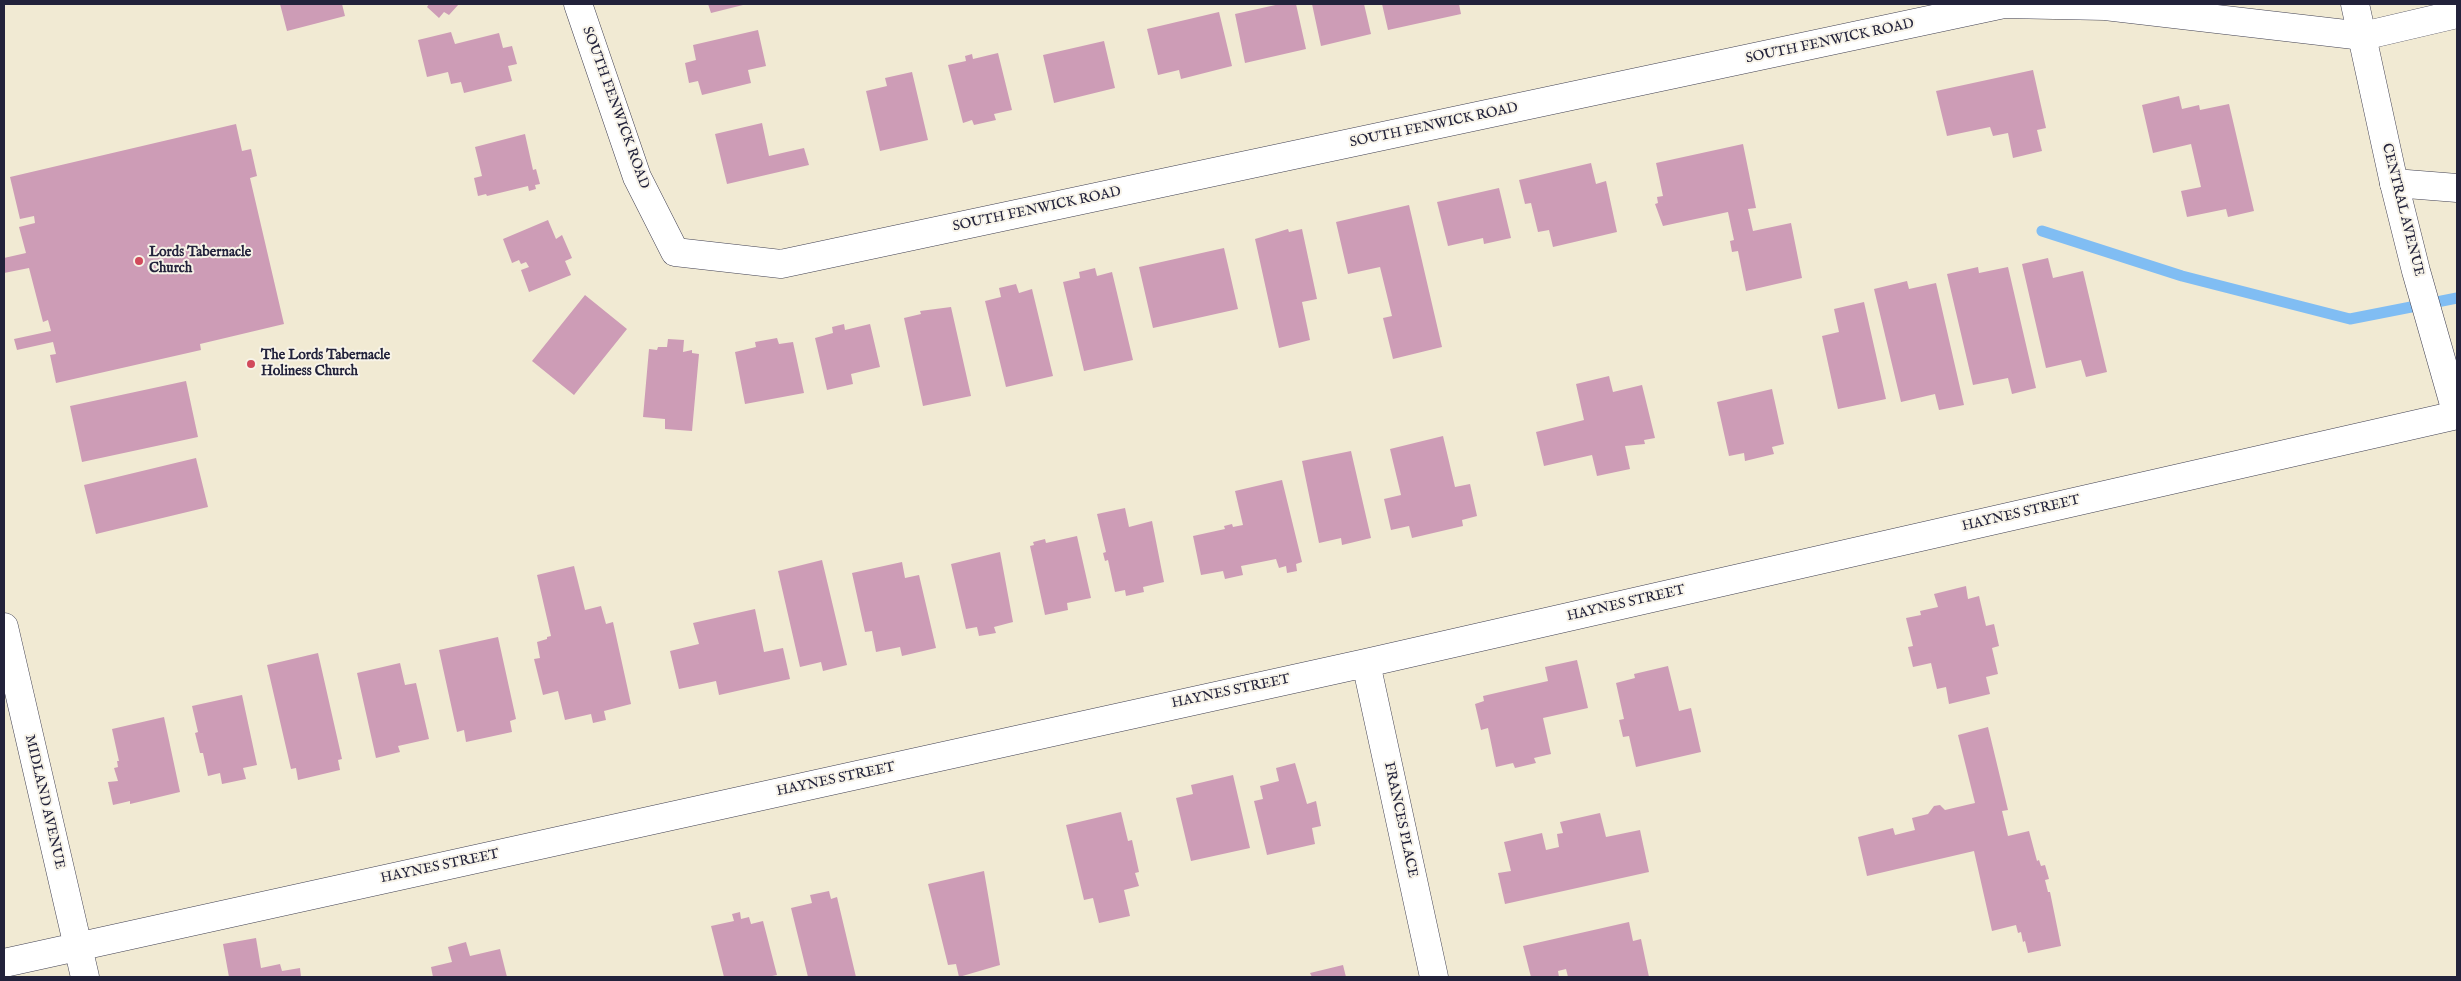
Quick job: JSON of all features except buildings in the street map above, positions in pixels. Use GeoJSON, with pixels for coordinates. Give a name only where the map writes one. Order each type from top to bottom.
{"type":"FeatureCollection","features":[{"type":"Feature","properties":{"kind":"street","name":"SOUTH FENWICK ROAD"},"geometry":{"type":"LineString","coordinates":[[578,4],[637,177],[675,252],[781,264],[2004,4],[2105,6],[2363,36],[2457,14]]}},
{"type":"Feature","properties":{"kind":"street","name":"CENTRAL AVENUE"},"geometry":{"type":"LineString","coordinates":[[2355,4],[2394,183],[2416,271],[2457,415]]}},
{"type":"Feature","properties":{"kind":"street"},"geometry":{"type":"LineString","coordinates":[[2394,183],[2457,188]]}},
{"type":"Feature","properties":{"kind":"street","name":"HAYNES STREET"},"geometry":{"type":"LineString","coordinates":[[4,963],[1366,663],[2457,415]]}},
{"type":"Feature","properties":{"kind":"street","name":"MIDLAND AVENUE"},"geometry":{"type":"LineString","coordinates":[[4,627],[85,977]]}},
{"type":"Feature","properties":{"kind":"street","name":"FRANCES PLACE"},"geometry":{"type":"LineString","coordinates":[[1366,663],[1434,977]]}},
{"type":"Feature","properties":{"kind":"waterway"},"geometry":{"type":"LineString","coordinates":[[2042,231],[2182,276],[2350,319],[2457,298]]}},
{"type":"Feature","properties":{"kind":"place","name":"Lords Tabernacle Church"},"geometry":{"type":"Point","coordinates":[139,261]}},
{"type":"Feature","properties":{"kind":"place","name":"The Lords Tabernacle Holiness Church"},"geometry":{"type":"Point","coordinates":[251,364]}}]}
